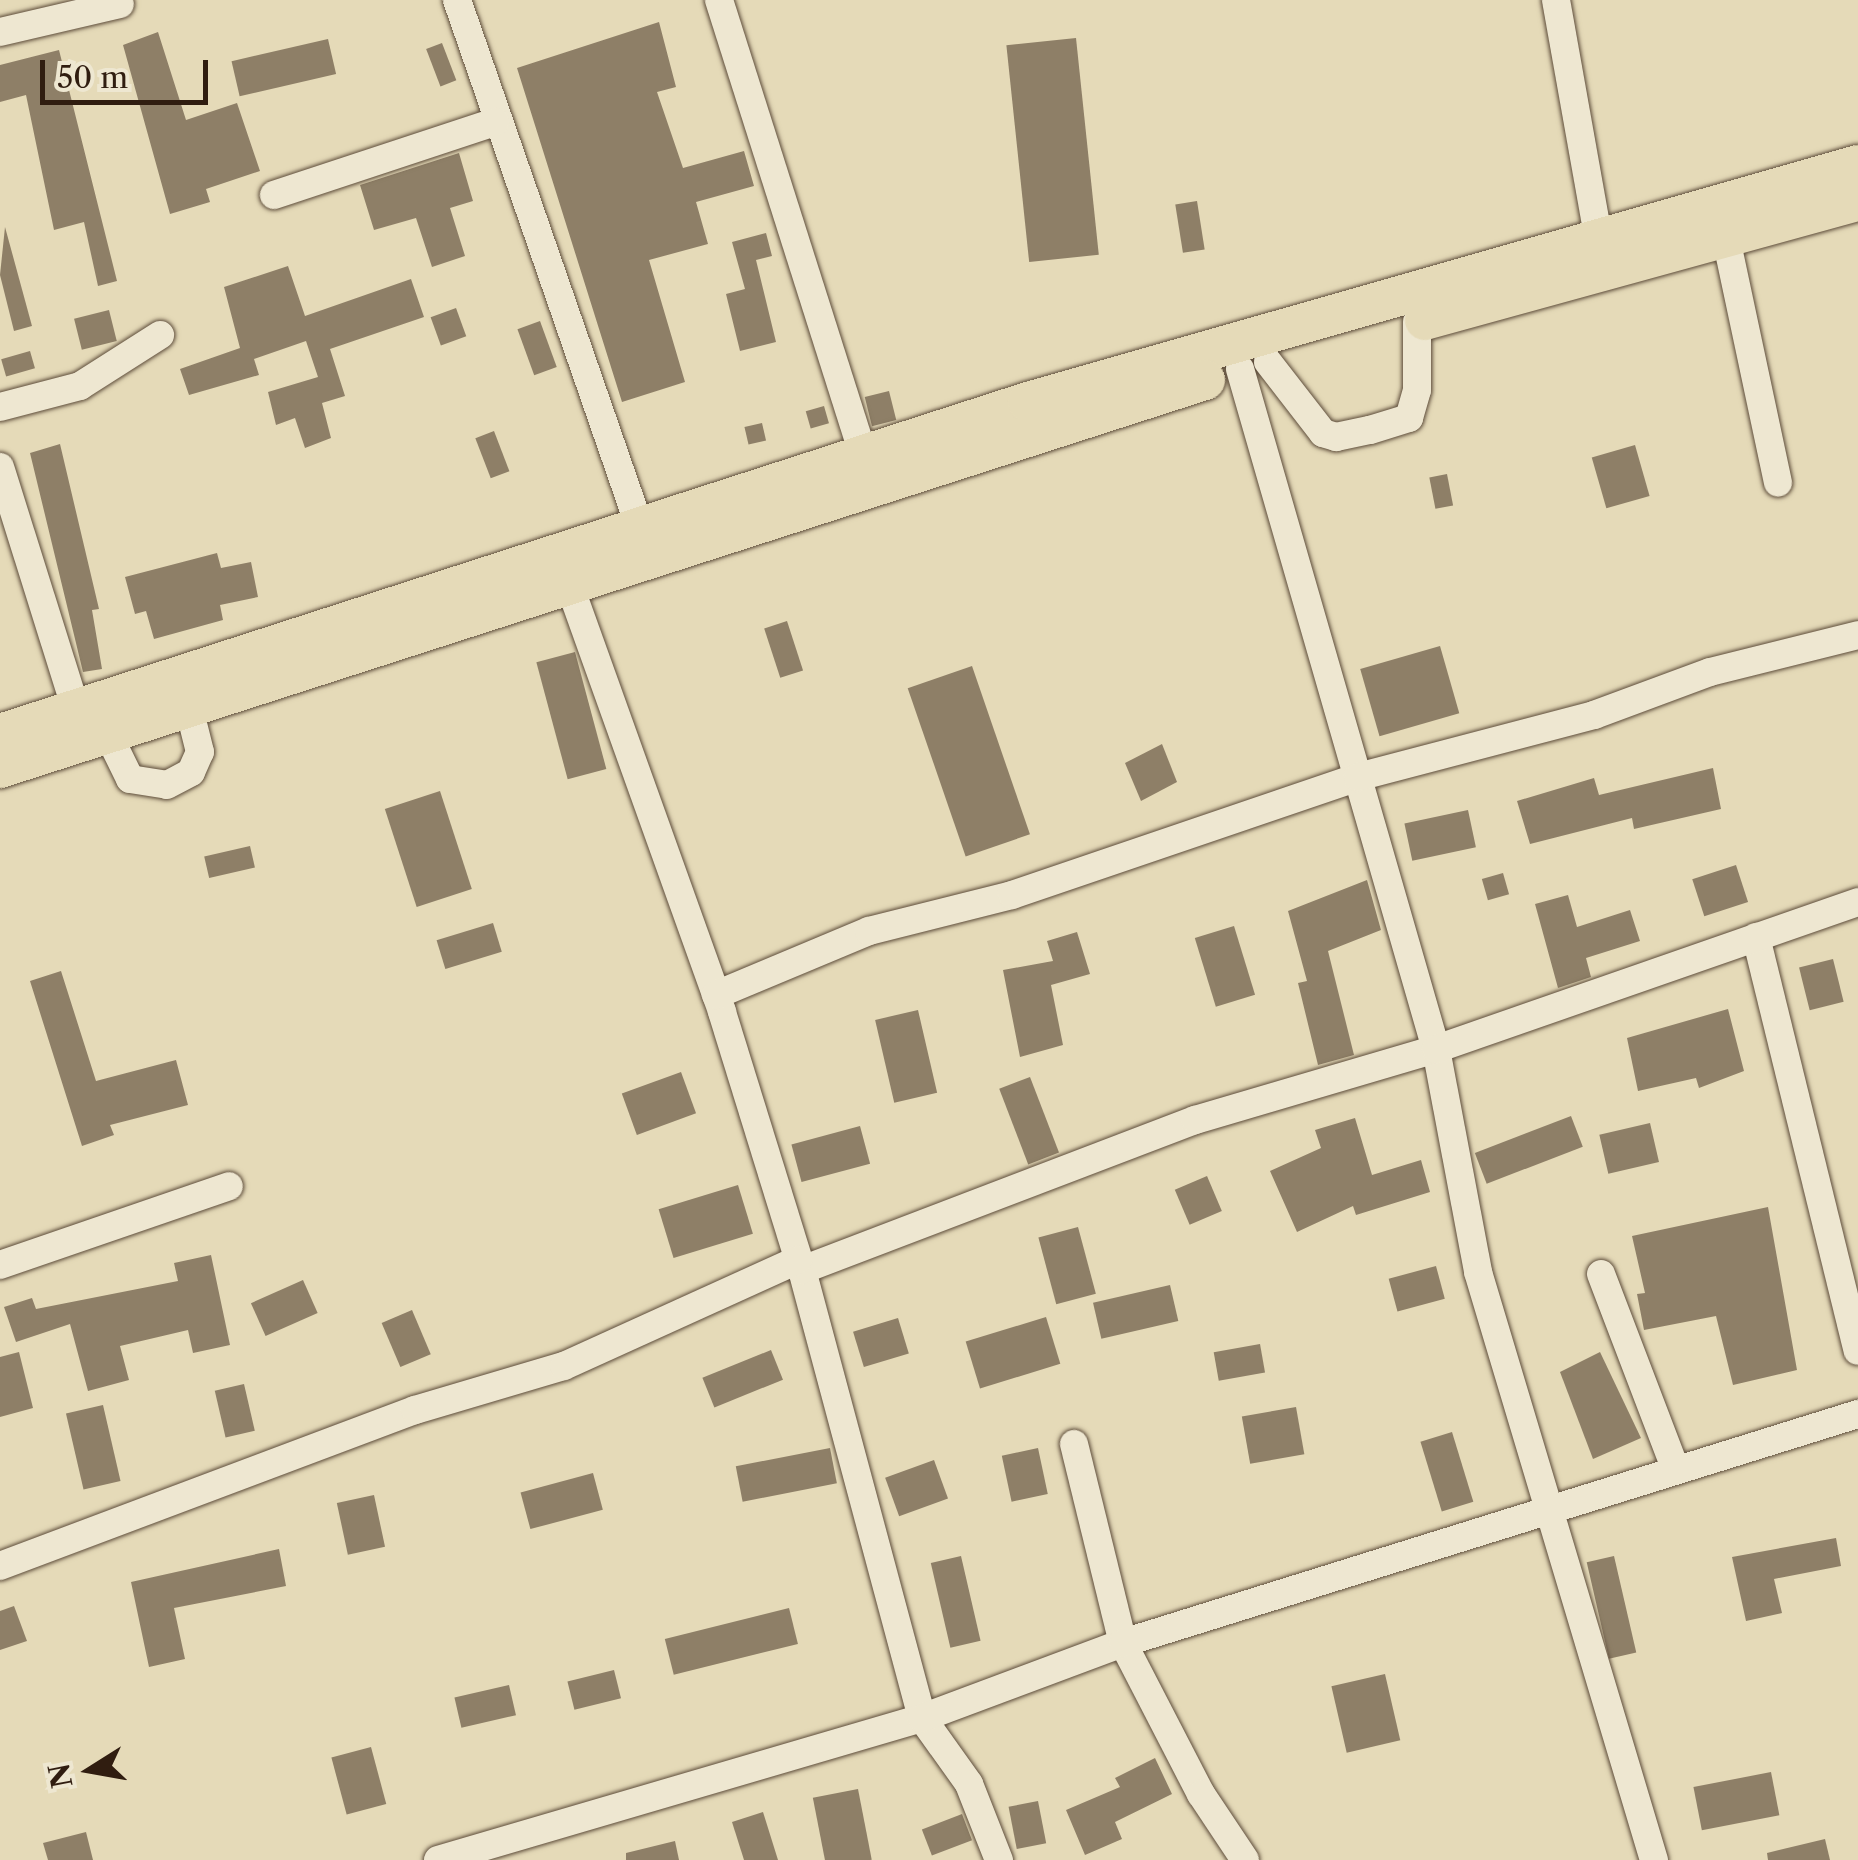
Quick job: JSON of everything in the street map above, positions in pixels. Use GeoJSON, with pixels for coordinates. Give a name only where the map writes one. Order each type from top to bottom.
{"type":"FeatureCollection","features":[{"type":"Feature","properties":{"kind":"highway"},"geometry":{"type":"LineString","coordinates":[[0,768],[190,708],[565,571],[640,528],[863,454],[1858,165]]}},
{"type":"Feature","properties":{"kind":"highway"},"geometry":{"type":"LineString","coordinates":[[0,734],[565,571],[1254,365],[1858,200]]}},
{"type":"Feature","properties":{"kind":"street"},"geometry":{"type":"LineString","coordinates":[[457,0],[495,122],[640,528]]}},
{"type":"Feature","properties":{"kind":"street"},"geometry":{"type":"LineString","coordinates":[[719,0],[863,454]]}},
{"type":"Feature","properties":{"kind":"street"},"geometry":{"type":"LineString","coordinates":[[1556,0],[1599,241]]}},
{"type":"Feature","properties":{"kind":"street"},"geometry":{"type":"LineString","coordinates":[[0,32],[120,4]]}},
{"type":"Feature","properties":{"kind":"street"},"geometry":{"type":"LineString","coordinates":[[274,195],[495,122]]}},
{"type":"Feature","properties":{"kind":"street"},"geometry":{"type":"LineString","coordinates":[[1726,238],[1778,482]]}},
{"type":"Feature","properties":{"kind":"street"},"geometry":{"type":"LineString","coordinates":[[1254,365],[1323,432],[1336,437],[1370,430],[1409,418],[1417,390],[1417,322]]}},
{"type":"Feature","properties":{"kind":"street"},"geometry":{"type":"LineString","coordinates":[[0,406],[80,386],[160,335]]}},
{"type":"Feature","properties":{"kind":"street"},"geometry":{"type":"LineString","coordinates":[[1254,365],[1358,777],[1436,1049],[1478,1272],[1553,1507],[1654,1860]]}},
{"type":"Feature","properties":{"kind":"street"},"geometry":{"type":"LineString","coordinates":[[0,467],[76,709]]}},
{"type":"Feature","properties":{"kind":"street"},"geometry":{"type":"LineString","coordinates":[[565,571],[716,994],[800,1265],[922,1718],[969,1784],[998,1860]]}},
{"type":"Feature","properties":{"kind":"street"},"geometry":{"type":"LineString","coordinates":[[716,994],[869,932],[1012,895],[1358,777],[1594,714],[1710,672],[1858,635]]}},
{"type":"Feature","properties":{"kind":"street"},"geometry":{"type":"LineString","coordinates":[[108,734],[130,779],[168,785],[191,772],[200,752],[190,708]]}},
{"type":"Feature","properties":{"kind":"street"},"geometry":{"type":"LineString","coordinates":[[0,1566],[415,1410],[564,1366],[800,1265],[1194,1120],[1436,1049],[1858,902]]}},
{"type":"Feature","properties":{"kind":"street"},"geometry":{"type":"LineString","coordinates":[[1756,937],[1858,1351]]}},
{"type":"Feature","properties":{"kind":"street"},"geometry":{"type":"LineString","coordinates":[[0,1266],[230,1186]]}},
{"type":"Feature","properties":{"kind":"street"},"geometry":{"type":"LineString","coordinates":[[1602,1274],[1676,1470]]}},
{"type":"Feature","properties":{"kind":"street"},"geometry":{"type":"LineString","coordinates":[[453,1858],[922,1718],[1124,1644],[1858,1414]]}},
{"type":"Feature","properties":{"kind":"street"},"geometry":{"type":"LineString","coordinates":[[1074,1444],[1124,1644],[1202,1794],[1245,1860]]}},
{"type":"Feature","properties":{"kind":"building"},"geometry":{"type":"Polygon","coordinates":[[[659,22],[676,87],[657,92],[683,168],[744,151],[754,186],[696,202],[708,244],[649,260],[685,382],[622,402],[517,68],[659,22]]]}},
{"type":"Feature","properties":{"kind":"building"},"geometry":{"type":"Polygon","coordinates":[[[158,32],[186,120],[237,103],[260,171],[206,189],[210,202],[170,214],[123,45],[158,32]]]}},
{"type":"Feature","properties":{"kind":"building"},"geometry":{"type":"Polygon","coordinates":[[[1076,38],[1099,255],[1029,262],[1006,45],[1076,38]]]}},
{"type":"Feature","properties":{"kind":"building"},"geometry":{"type":"Polygon","coordinates":[[[328,39],[336,74],[240,96],[232,61],[328,39]]]}},
{"type":"Feature","properties":{"kind":"building"},"geometry":{"type":"Polygon","coordinates":[[[442,43],[456,80],[440,86],[426,49],[442,43]]]}},
{"type":"Feature","properties":{"kind":"building"},"geometry":{"type":"Polygon","coordinates":[[[59,50],[117,281],[98,286],[84,222],[54,230],[26,95],[0,102],[0,65],[59,50]]]}},
{"type":"Feature","properties":{"kind":"building"},"geometry":{"type":"Polygon","coordinates":[[[459,153],[473,201],[450,208],[465,256],[432,267],[416,218],[374,230],[360,185],[459,153]]]}},
{"type":"Feature","properties":{"kind":"building"},"geometry":{"type":"Polygon","coordinates":[[[1197,201],[1205,249],[1183,253],[1175,204],[1197,201]]]}},
{"type":"Feature","properties":{"kind":"building"},"geometry":{"type":"Polygon","coordinates":[[[5,227],[32,326],[14,331],[0,275],[5,227]]]}},
{"type":"Feature","properties":{"kind":"building"},"geometry":{"type":"Polygon","coordinates":[[[766,233],[772,256],[756,260],[776,342],[740,351],[726,294],[745,289],[732,242],[766,233]]]}},
{"type":"Feature","properties":{"kind":"building"},"geometry":{"type":"Polygon","coordinates":[[[288,266],[305,316],[411,279],[424,317],[330,349],[345,396],[322,403],[331,438],[305,448],[295,418],[276,425],[268,392],[318,377],[306,341],[254,359],[259,375],[189,395],[180,369],[240,348],[224,287],[288,266]]]}},
{"type":"Feature","properties":{"kind":"building"},"geometry":{"type":"Polygon","coordinates":[[[456,308],[466,336],[441,345],[431,317],[456,308]]]}},
{"type":"Feature","properties":{"kind":"building"},"geometry":{"type":"Polygon","coordinates":[[[109,310],[117,341],[82,350],[74,319],[109,310]]]}},
{"type":"Feature","properties":{"kind":"building"},"geometry":{"type":"Polygon","coordinates":[[[540,321],[557,367],[534,375],[517,329],[540,321]]]}},
{"type":"Feature","properties":{"kind":"building"},"geometry":{"type":"Polygon","coordinates":[[[30,351],[35,368],[6,377],[1,359],[30,351]]]}},
{"type":"Feature","properties":{"kind":"building"},"geometry":{"type":"Polygon","coordinates":[[[889,391],[896,420],[872,426],[865,397],[889,391]]]}},
{"type":"Feature","properties":{"kind":"building"},"geometry":{"type":"Polygon","coordinates":[[[824,406],[829,423],[811,429],[806,411],[824,406]]]}},
{"type":"Feature","properties":{"kind":"building"},"geometry":{"type":"Polygon","coordinates":[[[762,423],[766,441],[749,445],[744,427],[762,423]]]}},
{"type":"Feature","properties":{"kind":"building"},"geometry":{"type":"Polygon","coordinates":[[[494,431],[509,471],[491,478],[475,438],[494,431]]]}},
{"type":"Feature","properties":{"kind":"building"},"geometry":{"type":"Polygon","coordinates":[[[60,444],[99,609],[92,610],[102,669],[83,672],[30,453],[60,444]]]}},
{"type":"Feature","properties":{"kind":"building"},"geometry":{"type":"Polygon","coordinates":[[[1635,445],[1650,496],[1606,508],[1592,457],[1635,445]]]}},
{"type":"Feature","properties":{"kind":"building"},"geometry":{"type":"Polygon","coordinates":[[[1447,474],[1453,505],[1435,509],[1429,477],[1447,474]]]}},
{"type":"Feature","properties":{"kind":"building"},"geometry":{"type":"Polygon","coordinates":[[[217,553],[221,568],[251,562],[258,597],[220,605],[223,620],[154,639],[146,611],[135,614],[125,577],[217,553]]]}},
{"type":"Feature","properties":{"kind":"building"},"geometry":{"type":"Polygon","coordinates":[[[787,621],[803,670],[780,678],[764,628],[787,621]]]}},
{"type":"Feature","properties":{"kind":"building"},"geometry":{"type":"Polygon","coordinates":[[[1440,646],[1459,713],[1380,736],[1360,669],[1440,646]]]}},
{"type":"Feature","properties":{"kind":"building"},"geometry":{"type":"Polygon","coordinates":[[[575,652],[606,769],[568,779],[536,662],[575,652]]]}},
{"type":"Feature","properties":{"kind":"building"},"geometry":{"type":"Polygon","coordinates":[[[972,666],[1030,834],[966,856],[908,688],[972,666]]]}},
{"type":"Feature","properties":{"kind":"building"},"geometry":{"type":"Polygon","coordinates":[[[1162,744],[1177,782],[1141,801],[1125,763],[1162,744]]]}},
{"type":"Feature","properties":{"kind":"building"},"geometry":{"type":"Polygon","coordinates":[[[1713,768],[1721,809],[1634,829],[1632,818],[1530,844],[1517,801],[1594,778],[1599,795],[1713,768]]]}},
{"type":"Feature","properties":{"kind":"building"},"geometry":{"type":"Polygon","coordinates":[[[440,791],[472,889],[417,907],[385,809],[440,791]]]}},
{"type":"Feature","properties":{"kind":"building"},"geometry":{"type":"Polygon","coordinates":[[[1468,810],[1476,847],[1412,861],[1404,824],[1468,810]]]}},
{"type":"Feature","properties":{"kind":"building"},"geometry":{"type":"Polygon","coordinates":[[[250,846],[255,867],[209,878],[204,857],[250,846]]]}},
{"type":"Feature","properties":{"kind":"building"},"geometry":{"type":"Polygon","coordinates":[[[1736,865],[1748,902],[1704,916],[1692,879],[1736,865]]]}},
{"type":"Feature","properties":{"kind":"building"},"geometry":{"type":"Polygon","coordinates":[[[1503,873],[1509,894],[1488,900],[1482,879],[1503,873]]]}},
{"type":"Feature","properties":{"kind":"building"},"geometry":{"type":"Polygon","coordinates":[[[1367,880],[1381,930],[1328,951],[1354,1055],[1318,1065],[1298,983],[1307,981],[1288,911],[1367,880]]]}},
{"type":"Feature","properties":{"kind":"building"},"geometry":{"type":"Polygon","coordinates":[[[1568,895],[1577,927],[1630,910],[1640,941],[1586,958],[1591,977],[1558,988],[1535,904],[1568,895]]]}},
{"type":"Feature","properties":{"kind":"building"},"geometry":{"type":"Polygon","coordinates":[[[493,923],[502,952],[445,969],[437,940],[493,923]]]}},
{"type":"Feature","properties":{"kind":"building"},"geometry":{"type":"Polygon","coordinates":[[[1234,926],[1255,995],[1216,1007],[1195,938],[1234,926]]]}},
{"type":"Feature","properties":{"kind":"building"},"geometry":{"type":"Polygon","coordinates":[[[1077,932],[1090,974],[1051,985],[1063,1045],[1020,1057],[1003,970],[1053,961],[1047,941],[1077,932]]]}},
{"type":"Feature","properties":{"kind":"building"},"geometry":{"type":"Polygon","coordinates":[[[1833,959],[1844,1002],[1810,1010],[1799,967],[1833,959]]]}},
{"type":"Feature","properties":{"kind":"building"},"geometry":{"type":"Polygon","coordinates":[[[61,971],[96,1081],[176,1060],[188,1105],[110,1125],[114,1135],[82,1146],[30,981],[61,971]]]}},
{"type":"Feature","properties":{"kind":"building"},"geometry":{"type":"Polygon","coordinates":[[[1728,1009],[1744,1071],[1699,1088],[1696,1078],[1638,1091],[1627,1038],[1728,1009]]]}},
{"type":"Feature","properties":{"kind":"building"},"geometry":{"type":"Polygon","coordinates":[[[918,1010],[937,1093],[894,1103],[875,1020],[918,1010]]]}},
{"type":"Feature","properties":{"kind":"building"},"geometry":{"type":"Polygon","coordinates":[[[681,1072],[696,1113],[637,1135],[622,1094],[681,1072]]]}},
{"type":"Feature","properties":{"kind":"building"},"geometry":{"type":"Polygon","coordinates":[[[1030,1077],[1059,1153],[1028,1164],[999,1089],[1030,1077]]]}},
{"type":"Feature","properties":{"kind":"building"},"geometry":{"type":"Polygon","coordinates":[[[1571,1116],[1583,1147],[1487,1184],[1475,1153],[1571,1116]]]}},
{"type":"Feature","properties":{"kind":"building"},"geometry":{"type":"Polygon","coordinates":[[[1355,1118],[1372,1175],[1421,1160],[1430,1192],[1356,1215],[1353,1206],[1297,1232],[1270,1171],[1321,1148],[1315,1130],[1355,1118]]]}},
{"type":"Feature","properties":{"kind":"building"},"geometry":{"type":"Polygon","coordinates":[[[1650,1123],[1659,1162],[1608,1174],[1599,1135],[1650,1123]]]}},
{"type":"Feature","properties":{"kind":"building"},"geometry":{"type":"Polygon","coordinates":[[[860,1126],[870,1164],[802,1182],[791,1144],[860,1126]]]}},
{"type":"Feature","properties":{"kind":"building"},"geometry":{"type":"Polygon","coordinates":[[[1207,1176],[1222,1211],[1190,1225],[1175,1190],[1207,1176]]]}},
{"type":"Feature","properties":{"kind":"building"},"geometry":{"type":"Polygon","coordinates":[[[738,1185],[753,1234],[674,1258],[659,1209],[738,1185]]]}},
{"type":"Feature","properties":{"kind":"building"},"geometry":{"type":"Polygon","coordinates":[[[1768,1207],[1797,1370],[1733,1385],[1716,1316],[1644,1330],[1637,1294],[1645,1293],[1632,1236],[1768,1207]]]}},
{"type":"Feature","properties":{"kind":"building"},"geometry":{"type":"Polygon","coordinates":[[[1078,1227],[1096,1294],[1056,1304],[1038,1238],[1078,1227]]]}},
{"type":"Feature","properties":{"kind":"building"},"geometry":{"type":"Polygon","coordinates":[[[211,1255],[230,1345],[193,1353],[188,1330],[120,1346],[129,1380],[88,1391],[70,1324],[16,1342],[4,1307],[32,1298],[36,1309],[178,1281],[174,1263],[211,1255]]]}},
{"type":"Feature","properties":{"kind":"building"},"geometry":{"type":"Polygon","coordinates":[[[1436,1266],[1445,1299],[1397,1312],[1389,1279],[1436,1266]]]}},
{"type":"Feature","properties":{"kind":"building"},"geometry":{"type":"Polygon","coordinates":[[[303,1280],[318,1313],[266,1336],[251,1303],[303,1280]]]}},
{"type":"Feature","properties":{"kind":"building"},"geometry":{"type":"Polygon","coordinates":[[[1170,1285],[1178,1321],[1101,1339],[1093,1303],[1170,1285]]]}},
{"type":"Feature","properties":{"kind":"building"},"geometry":{"type":"Polygon","coordinates":[[[412,1310],[431,1354],[400,1367],[382,1323],[412,1310]]]}},
{"type":"Feature","properties":{"kind":"building"},"geometry":{"type":"Polygon","coordinates":[[[1046,1317],[1060,1364],[980,1388],[966,1342],[1046,1317]]]}},
{"type":"Feature","properties":{"kind":"building"},"geometry":{"type":"Polygon","coordinates":[[[898,1318],[909,1353],[864,1367],[853,1332],[898,1318]]]}},
{"type":"Feature","properties":{"kind":"building"},"geometry":{"type":"Polygon","coordinates":[[[1260,1344],[1265,1373],[1219,1381],[1214,1352],[1260,1344]]]}},
{"type":"Feature","properties":{"kind":"building"},"geometry":{"type":"Polygon","coordinates":[[[771,1350],[783,1380],[714,1407],[702,1378],[771,1350]]]}},
{"type":"Feature","properties":{"kind":"building"},"geometry":{"type":"Polygon","coordinates":[[[19,1352],[33,1408],[0,1417],[0,1357],[19,1352]]]}},
{"type":"Feature","properties":{"kind":"building"},"geometry":{"type":"Polygon","coordinates":[[[1600,1352],[1641,1438],[1593,1459],[1560,1372],[1600,1352]]]}},
{"type":"Feature","properties":{"kind":"building"},"geometry":{"type":"Polygon","coordinates":[[[244,1384],[255,1431],[226,1438],[215,1391],[244,1384]]]}},
{"type":"Feature","properties":{"kind":"building"},"geometry":{"type":"Polygon","coordinates":[[[103,1405],[121,1481],[84,1490],[66,1414],[103,1405]]]}},
{"type":"Feature","properties":{"kind":"building"},"geometry":{"type":"Polygon","coordinates":[[[1296,1407],[1304,1454],[1250,1464],[1242,1417],[1296,1407]]]}},
{"type":"Feature","properties":{"kind":"building"},"geometry":{"type":"Polygon","coordinates":[[[1452,1432],[1473,1502],[1442,1511],[1420,1442],[1452,1432]]]}},
{"type":"Feature","properties":{"kind":"building"},"geometry":{"type":"Polygon","coordinates":[[[830,1448],[837,1483],[743,1502],[736,1466],[830,1448]]]}},
{"type":"Feature","properties":{"kind":"building"},"geometry":{"type":"Polygon","coordinates":[[[1038,1448],[1048,1494],[1012,1502],[1002,1456],[1038,1448]]]}},
{"type":"Feature","properties":{"kind":"building"},"geometry":{"type":"Polygon","coordinates":[[[934,1460],[948,1499],[899,1516],[885,1478],[934,1460]]]}},
{"type":"Feature","properties":{"kind":"building"},"geometry":{"type":"Polygon","coordinates":[[[593,1473],[603,1510],[530,1529],[521,1492],[593,1473]]]}},
{"type":"Feature","properties":{"kind":"building"},"geometry":{"type":"Polygon","coordinates":[[[374,1495],[385,1547],[348,1555],[337,1503],[374,1495]]]}},
{"type":"Feature","properties":{"kind":"building"},"geometry":{"type":"Polygon","coordinates":[[[1836,1538],[1841,1566],[1774,1579],[1782,1613],[1746,1621],[1732,1557],[1836,1538]]]}},
{"type":"Feature","properties":{"kind":"building"},"geometry":{"type":"Polygon","coordinates":[[[279,1549],[286,1586],[174,1608],[185,1659],[149,1667],[131,1582],[279,1549]]]}},
{"type":"Feature","properties":{"kind":"building"},"geometry":{"type":"Polygon","coordinates":[[[961,1556],[981,1641],[950,1648],[931,1563],[961,1556]]]}},
{"type":"Feature","properties":{"kind":"building"},"geometry":{"type":"Polygon","coordinates":[[[1614,1556],[1636,1652],[1609,1659],[1587,1562],[1614,1556]]]}},
{"type":"Feature","properties":{"kind":"building"},"geometry":{"type":"Polygon","coordinates":[[[14,1606],[27,1641],[0,1650],[0,1611],[14,1606]]]}},
{"type":"Feature","properties":{"kind":"building"},"geometry":{"type":"Polygon","coordinates":[[[789,1608],[798,1644],[674,1675],[665,1639],[789,1608]]]}},
{"type":"Feature","properties":{"kind":"building"},"geometry":{"type":"Polygon","coordinates":[[[614,1670],[621,1698],[574,1710],[567,1682],[614,1670]]]}},
{"type":"Feature","properties":{"kind":"building"},"geometry":{"type":"Polygon","coordinates":[[[1385,1674],[1400,1740],[1347,1753],[1331,1686],[1385,1674]]]}},
{"type":"Feature","properties":{"kind":"building"},"geometry":{"type":"Polygon","coordinates":[[[509,1685],[516,1715],[461,1728],[454,1698],[509,1685]]]}},
{"type":"Feature","properties":{"kind":"building"},"geometry":{"type":"Polygon","coordinates":[[[371,1747],[386,1804],[347,1815],[331,1758],[371,1747]]]}},
{"type":"Feature","properties":{"kind":"building"},"geometry":{"type":"Polygon","coordinates":[[[1155,1758],[1172,1794],[1115,1822],[1122,1839],[1085,1855],[1066,1810],[1120,1787],[1115,1778],[1155,1758]]]}},
{"type":"Feature","properties":{"kind":"building"},"geometry":{"type":"Polygon","coordinates":[[[1771,1772],[1779,1815],[1702,1830],[1693,1787],[1771,1772]]]}},
{"type":"Feature","properties":{"kind":"building"},"geometry":{"type":"Polygon","coordinates":[[[858,1789],[872,1860],[825,1860],[813,1798],[858,1789]]]}},
{"type":"Feature","properties":{"kind":"building"},"geometry":{"type":"Polygon","coordinates":[[[1038,1801],[1046,1843],[1017,1849],[1009,1807],[1038,1801]]]}},
{"type":"Feature","properties":{"kind":"building"},"geometry":{"type":"Polygon","coordinates":[[[763,1812],[778,1860],[744,1860],[732,1822],[763,1812]]]}},
{"type":"Feature","properties":{"kind":"building"},"geometry":{"type":"Polygon","coordinates":[[[962,1814],[972,1840],[932,1856],[922,1829],[962,1814]]]}},
{"type":"Feature","properties":{"kind":"building"},"geometry":{"type":"Polygon","coordinates":[[[86,1832],[93,1860],[48,1860],[43,1843],[86,1832]]]}},
{"type":"Feature","properties":{"kind":"building"},"geometry":{"type":"Polygon","coordinates":[[[1825,1839],[1830,1860],[1768,1860],[1767,1853],[1825,1839]]]}},
{"type":"Feature","properties":{"kind":"building"},"geometry":{"type":"Polygon","coordinates":[[[675,1841],[679,1860],[626,1860],[626,1853],[675,1841]]]}}]}
